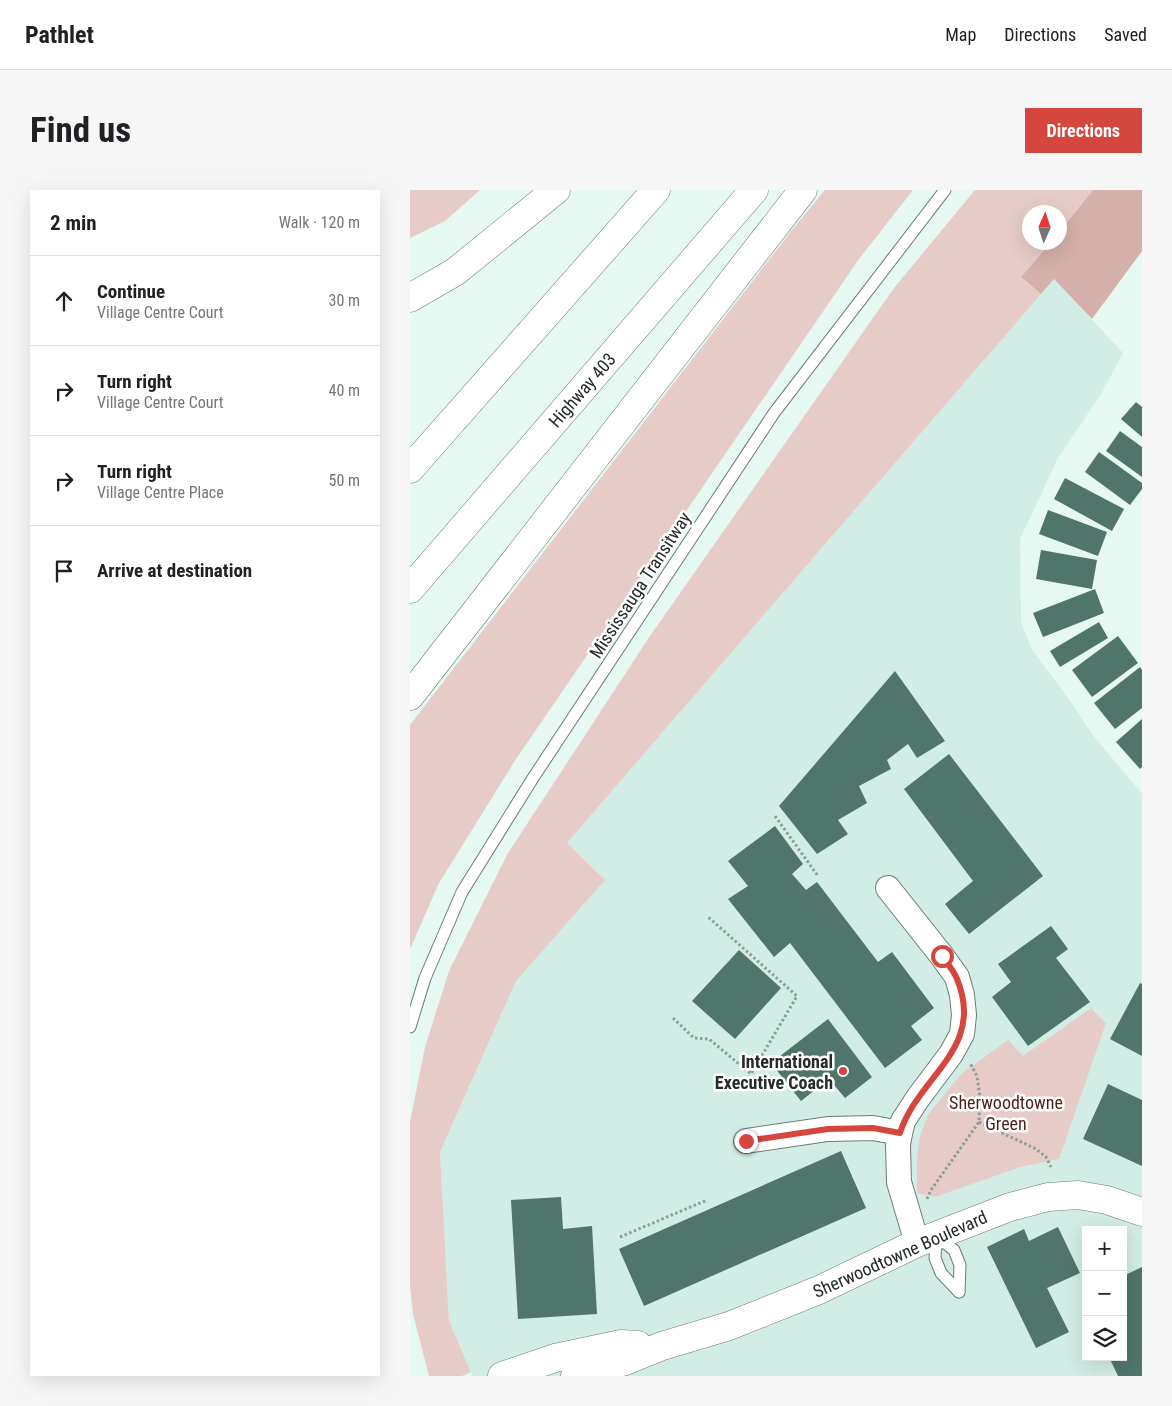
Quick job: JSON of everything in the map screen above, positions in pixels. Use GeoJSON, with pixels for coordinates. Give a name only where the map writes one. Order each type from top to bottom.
{"type":"FeatureCollection","features":[{"type":"Feature","properties":{"kind":"main road"},"geometry":{"type":"LineString","coordinates":[[410,298],[455,272],[556,190]]}},
{"type":"Feature","properties":{"kind":"main road"},"geometry":{"type":"LineString","coordinates":[[410,469],[656,190]]}},
{"type":"Feature","properties":{"kind":"main road","name":"Highway 403"},"geometry":{"type":"LineString","coordinates":[[410,589],[754,190]]}},
{"type":"Feature","properties":{"kind":"main road"},"geometry":{"type":"LineString","coordinates":[[410,696],[803,190]]}},
{"type":"Feature","properties":{"kind":"main road","name":"Sherwoodtowne Boulevard"},"geometry":{"type":"LineString","coordinates":[[575,1376],[625,1362],[662,1346],[729,1326],[819,1290],[926,1239],[1010,1207],[1048,1197],[1078,1196],[1106,1200],[1142,1212]]}},
{"type":"Feature","properties":{"kind":"main road","name":"Sherwoodtowne Boulevard"},"geometry":{"type":"LineString","coordinates":[[502,1376],[555,1358],[621,1344],[662,1346]]}},
{"type":"Feature","properties":{"kind":"street"},"geometry":{"type":"LineString","coordinates":[[888,888],[957,977],[962,995],[964,1015],[962,1034],[951,1054],[903,1121],[898,1145],[899,1182],[926,1239]]}},
{"type":"Feature","properties":{"kind":"street"},"geometry":{"type":"LineString","coordinates":[[746,1141],[828,1129],[873,1128],[900,1133]]}},
{"type":"Feature","properties":{"kind":"lane","name":"Mississauga Transitway"},"geometry":{"type":"LineString","coordinates":[[410,1027],[425,978],[462,892],[528,786],[774,413],[945,190]]}},
{"type":"Feature","properties":{"kind":"path"},"geometry":{"type":"LineString","coordinates":[[775,816],[818,876]]}},
{"type":"Feature","properties":{"kind":"path"},"geometry":{"type":"LineString","coordinates":[[673,1018],[694,1038],[709,1039],[751,1074],[797,996],[707,916]]}},
{"type":"Feature","properties":{"kind":"path"},"geometry":{"type":"LineString","coordinates":[[924,1206],[931,1190],[979,1122],[980,1097],[977,1076],[967,1058]]}},
{"type":"Feature","properties":{"kind":"path"},"geometry":{"type":"LineString","coordinates":[[979,1122],[1036,1149],[1046,1157],[1051,1167]]}},
{"type":"Feature","properties":{"kind":"path"},"geometry":{"type":"LineString","coordinates":[[620,1237],[707,1200]]}},
{"type":"Feature","properties":{"kind":"shaded area"},"geometry":{"type":"Polygon","coordinates":[[[1093,190],[1142,190],[1142,251],[1092,319],[1054,279],[1041,294],[1021,277],[1044,250],[1067,250],[1067,222],[1093,190]]]}},
{"type":"Feature","properties":{"kind":"shaded area"},"geometry":{"type":"Polygon","coordinates":[[[1054,279],[1123,353],[1101,394],[1058,458],[1020,539],[1021,623],[1033,651],[1092,734],[1142,794],[1142,1376],[473,1376],[449,1321],[440,1152],[516,981],[605,880],[567,843],[1054,279]]]}},
{"type":"Feature","properties":{"kind":"green space"},"geometry":{"type":"Polygon","coordinates":[[[410,190],[480,190],[445,221],[410,238],[410,190]]]}},
{"type":"Feature","properties":{"kind":"green space"},"geometry":{"type":"Polygon","coordinates":[[[825,190],[913,190],[859,259],[516,759],[439,883],[410,949],[410,725],[792,230],[825,190]]]}},
{"type":"Feature","properties":{"kind":"green space"},"geometry":{"type":"Polygon","coordinates":[[[975,190],[1093,190],[1067,222],[1067,205],[1022,205],[1022,250],[1044,250],[1021,277],[1041,294],[567,843],[605,880],[516,981],[440,1152],[449,1321],[471,1372],[462,1376],[429,1376],[413,1314],[410,1286],[410,1122],[425,1047],[449,971],[508,853],[650,636],[894,288],[975,190]]]}},
{"type":"Feature","properties":{"kind":"green space","name":"Sherwoodtowne Green"},"geometry":{"type":"Polygon","coordinates":[[[1091,1008],[1106,1023],[1059,1159],[1020,1167],[935,1197],[917,1193],[917,1161],[920,1136],[928,1115],[960,1075],[1008,1040],[1023,1056],[1091,1008]]]}},
{"type":"Feature","properties":{"kind":"building"},"geometry":{"type":"Polygon","coordinates":[[[1136,402],[1142,407],[1142,437],[1121,419],[1136,402]]]}},
{"type":"Feature","properties":{"kind":"building"},"geometry":{"type":"Polygon","coordinates":[[[1120,431],[1142,447],[1142,477],[1106,451],[1120,431]]]}},
{"type":"Feature","properties":{"kind":"building"},"geometry":{"type":"Polygon","coordinates":[[[1099,452],[1142,483],[1142,489],[1130,505],[1085,472],[1099,452]]]}},
{"type":"Feature","properties":{"kind":"building"},"geometry":{"type":"Polygon","coordinates":[[[1065,478],[1124,509],[1112,531],[1054,499],[1065,478]]]}},
{"type":"Feature","properties":{"kind":"building"},"geometry":{"type":"Polygon","coordinates":[[[1048,510],[1107,532],[1098,556],[1039,534],[1048,510]]]}},
{"type":"Feature","properties":{"kind":"building"},"geometry":{"type":"Polygon","coordinates":[[[1041,550],[1097,560],[1092,589],[1036,579],[1041,550]]]}},
{"type":"Feature","properties":{"kind":"building"},"geometry":{"type":"Polygon","coordinates":[[[1095,589],[1104,613],[1043,637],[1033,613],[1095,589]]]}},
{"type":"Feature","properties":{"kind":"building"},"geometry":{"type":"Polygon","coordinates":[[[1099,622],[1108,638],[1060,667],[1050,651],[1099,622]]]}},
{"type":"Feature","properties":{"kind":"building"},"geometry":{"type":"Polygon","coordinates":[[[1118,636],[1138,663],[1092,697],[1072,670],[1118,636]]]}},
{"type":"Feature","properties":{"kind":"building"},"geometry":{"type":"Polygon","coordinates":[[[1140,667],[1142,670],[1142,708],[1115,729],[1094,703],[1140,667]]]}},
{"type":"Feature","properties":{"kind":"building"},"geometry":{"type":"Polygon","coordinates":[[[895,671],[945,741],[917,758],[908,744],[887,760],[891,769],[859,786],[867,803],[838,820],[848,834],[817,854],[779,806],[895,671]]]}},
{"type":"Feature","properties":{"kind":"building"},"geometry":{"type":"Polygon","coordinates":[[[1142,719],[1142,767],[1140,769],[1116,742],[1142,719]]]}},
{"type":"Feature","properties":{"kind":"building"},"geometry":{"type":"Polygon","coordinates":[[[949,754],[1043,876],[969,934],[945,904],[973,881],[904,789],[949,754]]]}},
{"type":"Feature","properties":{"kind":"building"},"geometry":{"type":"Polygon","coordinates":[[[775,826],[803,864],[792,874],[806,890],[817,882],[878,962],[892,952],[934,1008],[911,1026],[922,1040],[885,1068],[790,943],[774,957],[728,899],[748,886],[728,861],[775,826]]]}},
{"type":"Feature","properties":{"kind":"building"},"geometry":{"type":"Polygon","coordinates":[[[1051,926],[1068,949],[1056,958],[1090,1002],[1028,1046],[992,997],[1011,982],[998,964],[1051,926]]]}},
{"type":"Feature","properties":{"kind":"building"},"geometry":{"type":"Polygon","coordinates":[[[739,950],[781,988],[735,1039],[692,1001],[739,950]]]}},
{"type":"Feature","properties":{"kind":"building"},"geometry":{"type":"Polygon","coordinates":[[[1140,983],[1142,984],[1142,1056],[1110,1039],[1140,983]]]}},
{"type":"Feature","properties":{"kind":"building"},"geometry":{"type":"Polygon","coordinates":[[[828,1019],[872,1077],[845,1098],[829,1079],[801,1101],[771,1063],[828,1019]]]}},
{"type":"Feature","properties":{"kind":"building"},"geometry":{"type":"Polygon","coordinates":[[[1108,1084],[1142,1100],[1142,1166],[1083,1139],[1108,1084]]]}},
{"type":"Feature","properties":{"kind":"building"},"geometry":{"type":"Polygon","coordinates":[[[841,1151],[866,1208],[644,1306],[619,1249],[841,1151]]]}},
{"type":"Feature","properties":{"kind":"building"},"geometry":{"type":"Polygon","coordinates":[[[561,1197],[563,1229],[592,1226],[597,1314],[518,1319],[511,1200],[561,1197]]]}},
{"type":"Feature","properties":{"kind":"building"},"geometry":{"type":"Polygon","coordinates":[[[1058,1227],[1080,1273],[1047,1288],[1069,1332],[1036,1348],[987,1247],[1024,1229],[1029,1241],[1058,1227]]]}},
{"type":"Feature","properties":{"kind":"building"},"geometry":{"type":"Polygon","coordinates":[[[1142,1267],[1142,1376],[1118,1376],[1111,1361],[1127,1361],[1127,1274],[1142,1267]]]}},
{"type":"Feature","properties":{"kind":"place","name":"International Executive Coach"},"geometry":{"type":"Point","coordinates":[843,1071]}},
{"type":"Feature","properties":{"kind":"route"},"geometry":{"type":"LineString","coordinates":[[746,1141],[828,1129],[873,1128],[900,1133],[903,1121],[951,1054],[962,1034],[964,1015],[962,995],[957,977],[942,956]]}}]}
